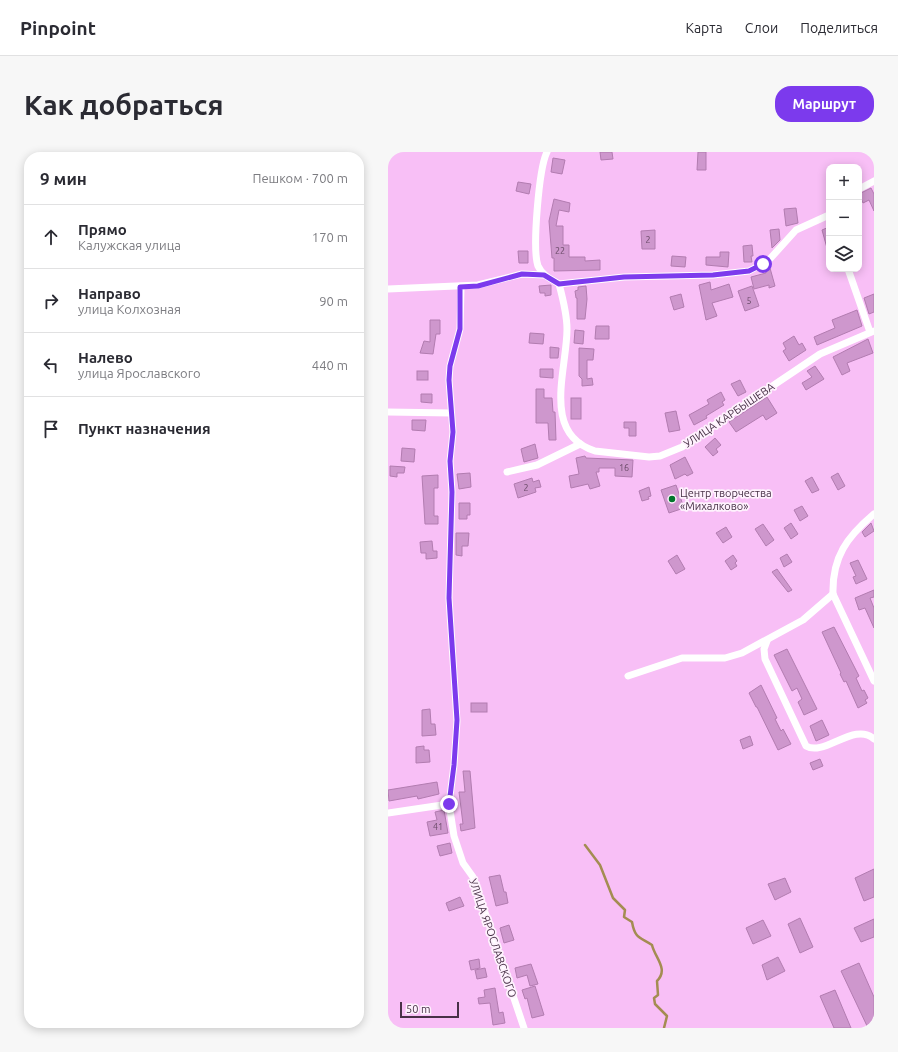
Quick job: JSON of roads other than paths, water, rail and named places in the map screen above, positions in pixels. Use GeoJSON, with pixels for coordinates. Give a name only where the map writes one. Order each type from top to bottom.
{"type":"FeatureCollection","features":[{"type":"Feature","properties":{"kind":"street"},"geometry":{"type":"LineString","coordinates":[[544,275],[537,263],[536,232],[544,160],[547,152]]}},
{"type":"Feature","properties":{"kind":"street"},"geometry":{"type":"LineString","coordinates":[[862,187],[874,181]]}},
{"type":"Feature","properties":{"kind":"street"},"geometry":{"type":"LineString","coordinates":[[388,289],[478,286],[522,274],[544,275],[559,284],[624,277],[713,275],[749,271],[768,261],[796,230],[826,216]]}},
{"type":"Feature","properties":{"kind":"street"},"geometry":{"type":"LineString","coordinates":[[849,272],[872,331]]}},
{"type":"Feature","properties":{"kind":"street"},"geometry":{"type":"LineString","coordinates":[[507,472],[537,464],[580,444],[567,430],[562,417],[561,390],[567,330],[564,305],[559,284]]}},
{"type":"Feature","properties":{"kind":"street","name":"УЛИЦА ЯРОСЛАВСКОГО"},"geometry":{"type":"LineString","coordinates":[[460,287],[460,329],[450,366],[449,380],[453,439],[450,461],[452,492],[449,598],[457,720],[454,765],[449,804],[454,836],[463,863],[473,877],[524,1028]]}},
{"type":"Feature","properties":{"kind":"street","name":"УЛИЦА КАРБЫШЕВА"},"geometry":{"type":"LineString","coordinates":[[580,444],[595,451],[644,457],[654,457],[667,453],[692,440],[820,354],[872,331]]}},
{"type":"Feature","properties":{"kind":"street"},"geometry":{"type":"LineString","coordinates":[[388,412],[451,413]]}},
{"type":"Feature","properties":{"kind":"street"},"geometry":{"type":"LineString","coordinates":[[874,514],[851,535],[843,549],[835,571],[833,594],[874,680]]}},
{"type":"Feature","properties":{"kind":"street"},"geometry":{"type":"LineString","coordinates":[[628,676],[682,658],[733,656],[767,641],[802,620],[833,594]]}},
{"type":"Feature","properties":{"kind":"street"},"geometry":{"type":"LineString","coordinates":[[767,641],[764,649],[766,659],[806,746],[814,749],[859,734],[868,734],[874,739]]}},
{"type":"Feature","properties":{"kind":"street"},"geometry":{"type":"LineString","coordinates":[[388,813],[449,804]]}},
{"type":"Feature","properties":{"kind":"waterway"},"geometry":{"type":"LineString","coordinates":[[585,845],[600,865],[613,898],[625,910],[624,917],[632,922],[636,935],[652,945],[660,963],[662,972],[657,981],[658,995],[654,998],[655,1004],[667,1016],[664,1028]]}},
{"type":"Feature","properties":{"kind":"place","name":"Центр творчества «Михалково»"},"geometry":{"type":"Point","coordinates":[672,499]}}]}
